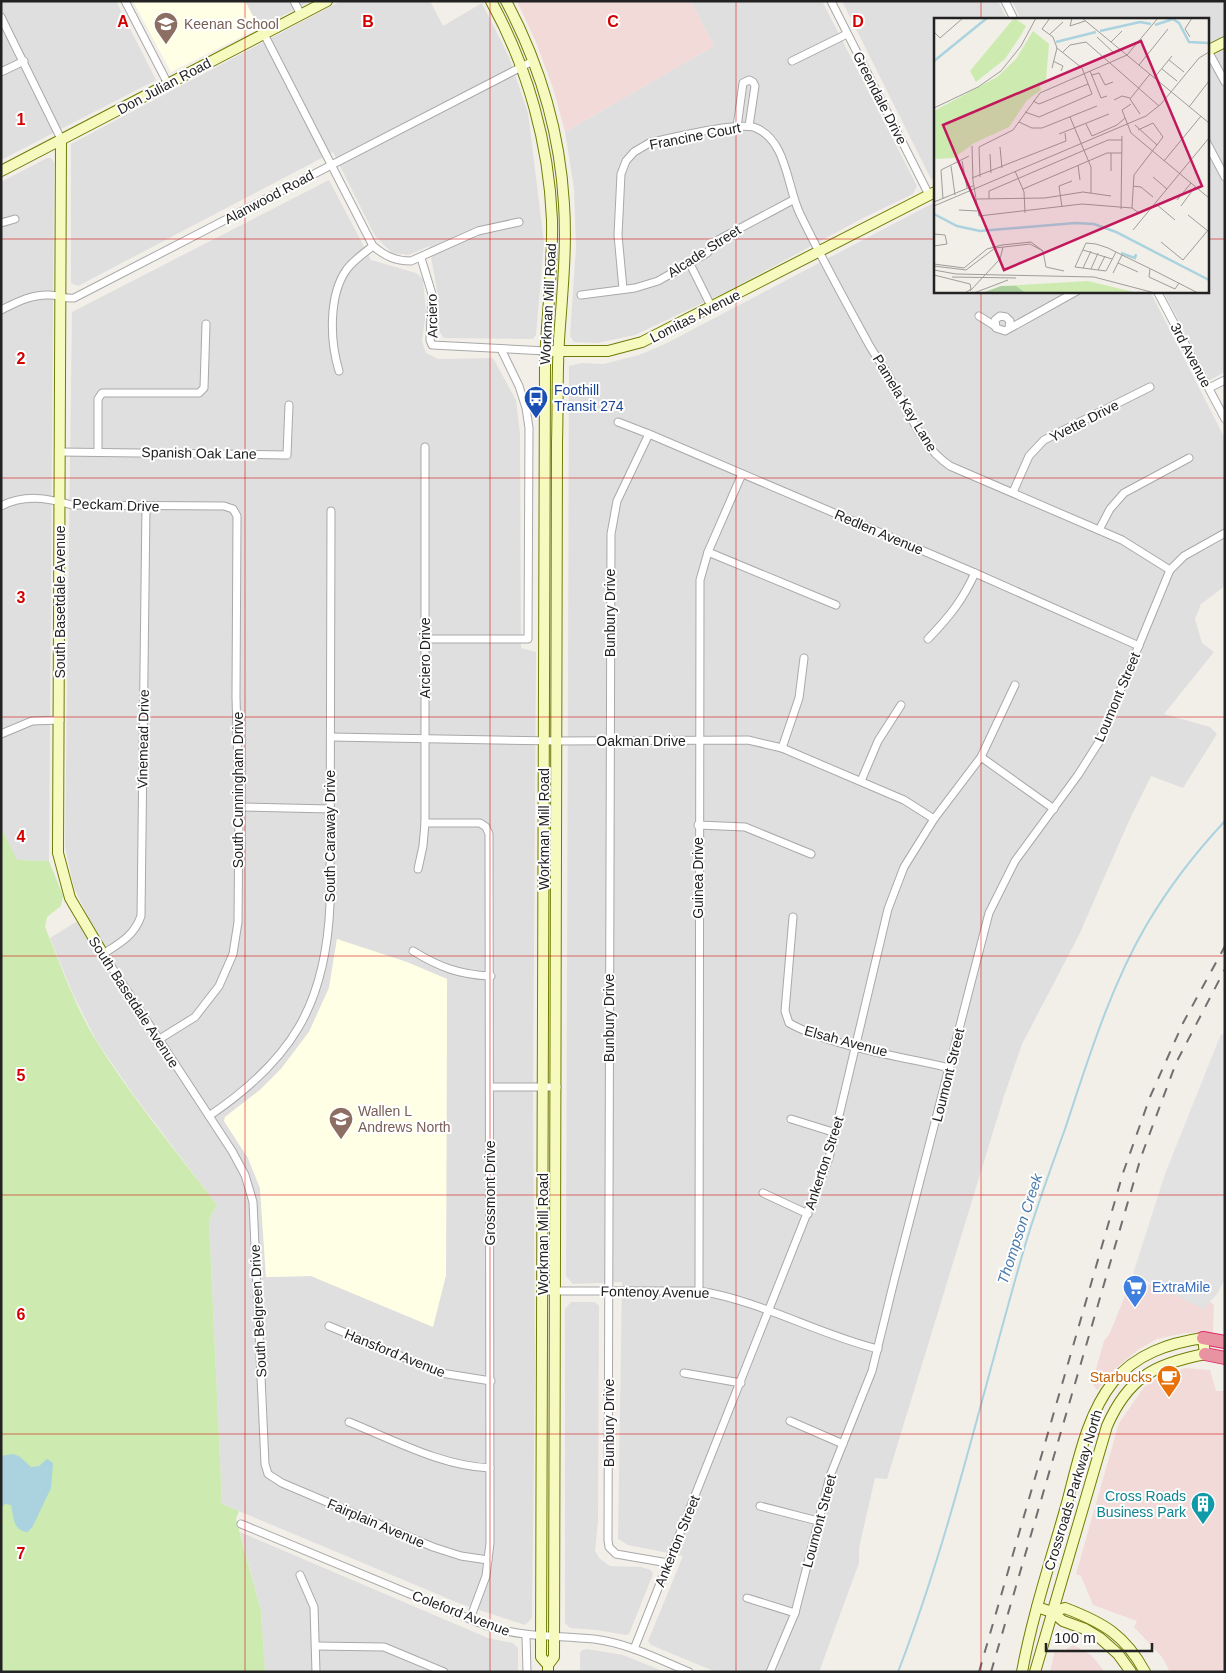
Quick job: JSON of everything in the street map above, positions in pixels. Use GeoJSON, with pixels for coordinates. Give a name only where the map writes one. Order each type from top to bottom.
{"type":"FeatureCollection","features":[{"type":"Feature","properties":{"kind":"highway"},"geometry":{"type":"LineString","coordinates":[[1203,1338],[1225,1342]]}},
{"type":"Feature","properties":{"kind":"highway"},"geometry":{"type":"LineString","coordinates":[[1205,1354],[1225,1358]]}},
{"type":"Feature","properties":{"kind":"main road","name":"Don Julian Road"},"geometry":{"type":"LineString","coordinates":[[1,171],[326,1]]}},
{"type":"Feature","properties":{"kind":"main road","name":"Workman Mill Road"},"geometry":{"type":"LineString","coordinates":[[491,1],[521,66],[540,129],[550,191],[552,253],[546,351],[541,1657],[548,1668],[554,1657],[557,1087],[556,741],[559,352],[564,260],[564,204],[552,125],[533,61],[506,1]]}},
{"type":"Feature","properties":{"kind":"main road"},"geometry":{"type":"LineString","coordinates":[[1208,50],[1225,42]]}},
{"type":"Feature","properties":{"kind":"main road","name":"South Basetdale Avenue"},"geometry":{"type":"LineString","coordinates":[[61,140],[60,720],[57,826],[61,869],[70,898],[103,954]]}},
{"type":"Feature","properties":{"kind":"main road","name":"Lomitas Avenue"},"geometry":{"type":"LineString","coordinates":[[546,351],[608,351],[630,346],[658,336],[932,193]]}},
{"type":"Feature","properties":{"kind":"main road"},"geometry":{"type":"LineString","coordinates":[[1203,1338],[1205,1354]]}},
{"type":"Feature","properties":{"kind":"main road","name":"Crossroads Parkway North"},"geometry":{"type":"LineString","coordinates":[[1022,1672],[1037,1607],[1095,1411],[1114,1381],[1144,1356],[1166,1345],[1203,1338]]}},
{"type":"Feature","properties":{"kind":"main road","name":"Crossroads Parkway North"},"geometry":{"type":"LineString","coordinates":[[1035,1672],[1106,1426],[1116,1404],[1129,1388],[1153,1370],[1176,1360],[1205,1354]]}},
{"type":"Feature","properties":{"kind":"main road"},"geometry":{"type":"LineString","coordinates":[[1072,1486],[1088,1490]]}},
{"type":"Feature","properties":{"kind":"main road"},"geometry":{"type":"LineString","coordinates":[[1037,1607],[1052,1612],[1063,1622],[1100,1638],[1118,1654],[1131,1672]]}},
{"type":"Feature","properties":{"kind":"main road"},"geometry":{"type":"LineString","coordinates":[[1052,1612],[1065,1608],[1108,1627],[1129,1645],[1145,1672]]}},
{"type":"Feature","properties":{"kind":"street"},"geometry":{"type":"LineString","coordinates":[[125,1],[168,84]]}},
{"type":"Feature","properties":{"kind":"street"},"geometry":{"type":"LineString","coordinates":[[294,1],[301,14]]}},
{"type":"Feature","properties":{"kind":"street","name":"Greendale Drive"},"geometry":{"type":"LineString","coordinates":[[830,1],[932,193]]}},
{"type":"Feature","properties":{"kind":"street"},"geometry":{"type":"LineString","coordinates":[[1005,1],[1014,18]]}},
{"type":"Feature","properties":{"kind":"street","name":"South Basetdale Avenue"},"geometry":{"type":"LineString","coordinates":[[1,17],[61,140]]}},
{"type":"Feature","properties":{"kind":"street"},"geometry":{"type":"LineString","coordinates":[[264,34],[373,246],[382,253],[401,261],[421,258],[478,231],[519,222]]}},
{"type":"Feature","properties":{"kind":"street"},"geometry":{"type":"LineString","coordinates":[[792,61],[847,34]]}},
{"type":"Feature","properties":{"kind":"street"},"geometry":{"type":"LineString","coordinates":[[1208,53],[1225,82]]}},
{"type":"Feature","properties":{"kind":"street"},"geometry":{"type":"LineString","coordinates":[[1,72],[24,61]]}},
{"type":"Feature","properties":{"kind":"street","name":"Alanwood Road"},"geometry":{"type":"LineString","coordinates":[[1,310],[29,297],[51,295],[74,298],[533,61]]}},
{"type":"Feature","properties":{"kind":"street"},"geometry":{"type":"LineString","coordinates":[[737,127],[743,82],[749,80],[754,82],[755,86],[749,126]]}},
{"type":"Feature","properties":{"kind":"street","name":"Francine Court"},"geometry":{"type":"LineString","coordinates":[[623,290],[618,235],[621,174],[626,161],[641,146],[651,142],[749,126],[765,134],[779,153],[793,200]]}},
{"type":"Feature","properties":{"kind":"street"},"geometry":{"type":"LineString","coordinates":[[1208,144],[1225,177]]}},
{"type":"Feature","properties":{"kind":"street","name":"Pamela Kay Lane"},"geometry":{"type":"LineString","coordinates":[[793,200],[868,343],[891,379],[927,446],[938,458],[950,466],[1140,549],[1170,570]]}},
{"type":"Feature","properties":{"kind":"street","name":"Alcade Street"},"geometry":{"type":"LineString","coordinates":[[582,295],[648,285],[690,264],[707,253],[718,240],[793,200]]}},
{"type":"Feature","properties":{"kind":"street"},"geometry":{"type":"LineString","coordinates":[[1,223],[15,220]]}},
{"type":"Feature","properties":{"kind":"street"},"geometry":{"type":"LineString","coordinates":[[339,371],[334,355],[335,298],[347,269],[373,246]]}},
{"type":"Feature","properties":{"kind":"street","name":"Arciero"},"geometry":{"type":"LineString","coordinates":[[421,258],[432,294],[430,340],[432,345]]}},
{"type":"Feature","properties":{"kind":"street"},"geometry":{"type":"LineString","coordinates":[[690,264],[712,308]]}},
{"type":"Feature","properties":{"kind":"street"},"geometry":{"type":"LineString","coordinates":[[979,316],[1002,331],[1075,292]]}},
{"type":"Feature","properties":{"kind":"street","name":"3rd Avenue"},"geometry":{"type":"LineString","coordinates":[[1158,292],[1225,419]]}},
{"type":"Feature","properties":{"kind":"street"},"geometry":{"type":"LineString","coordinates":[[995,326],[997,317],[1003,316],[1010,321],[1009,327]]}},
{"type":"Feature","properties":{"kind":"street"},"geometry":{"type":"LineString","coordinates":[[98,452],[98,399],[102,393],[199,393],[204,388],[206,324]]}},
{"type":"Feature","properties":{"kind":"street","name":"Lomitas Avenue"},"geometry":{"type":"LineString","coordinates":[[432,345],[546,351]]}},
{"type":"Feature","properties":{"kind":"street"},"geometry":{"type":"LineString","coordinates":[[424,639],[528,639],[529,428],[526,408],[519,386],[501,349]]}},
{"type":"Feature","properties":{"kind":"street"},"geometry":{"type":"LineString","coordinates":[[1209,388],[1225,380]]}},
{"type":"Feature","properties":{"kind":"street","name":"Yvette Drive"},"geometry":{"type":"LineString","coordinates":[[1013,492],[1029,456],[1044,440],[1150,387]]}},
{"type":"Feature","properties":{"kind":"street","name":"Spanish Oak Lane"},"geometry":{"type":"LineString","coordinates":[[60,452],[287,455],[289,405]]}},
{"type":"Feature","properties":{"kind":"street","name":"Redlen Avenue"},"geometry":{"type":"LineString","coordinates":[[618,422],[975,573],[1139,646]]}},
{"type":"Feature","properties":{"kind":"street","name":"Bunbury Drive"},"geometry":{"type":"LineString","coordinates":[[649,434],[618,501],[611,534],[609,740],[609,1547],[616,1554],[668,1563]]}},
{"type":"Feature","properties":{"kind":"street","name":"Arciero Drive"},"geometry":{"type":"LineString","coordinates":[[418,869],[425,823],[425,447]]}},
{"type":"Feature","properties":{"kind":"street"},"geometry":{"type":"LineString","coordinates":[[1100,530],[1110,509],[1124,493],[1189,458]]}},
{"type":"Feature","properties":{"kind":"street","name":"Guinea Drive"},"geometry":{"type":"LineString","coordinates":[[699,1290],[698,825],[700,580],[708,552],[742,474]]}},
{"type":"Feature","properties":{"kind":"street","name":"Peckam Drive"},"geometry":{"type":"LineString","coordinates":[[1,506],[25,498],[50,498],[72,505],[224,506],[233,510]]}},
{"type":"Feature","properties":{"kind":"street","name":"Vinemead Drive"},"geometry":{"type":"LineString","coordinates":[[103,954],[125,940],[136,930],[140,916],[146,506]]}},
{"type":"Feature","properties":{"kind":"street","name":"South Cunningham Drive"},"geometry":{"type":"LineString","coordinates":[[158,1040],[195,1017],[219,986],[233,954],[238,922],[237,516],[233,510]]}},
{"type":"Feature","properties":{"kind":"street","name":"South Caraway Drive"},"geometry":{"type":"LineString","coordinates":[[209,1116],[237,1096],[271,1064],[302,1023],[314,998],[324,966],[329,930],[331,511]]}},
{"type":"Feature","properties":{"kind":"street","name":"Loumont Street"},"geometry":{"type":"LineString","coordinates":[[770,1672],[795,1613],[830,1476],[866,1390],[878,1349],[989,913],[1015,861],[1054,809],[1099,742],[1170,570],[1184,556],[1225,533]]}},
{"type":"Feature","properties":{"kind":"street"},"geometry":{"type":"LineString","coordinates":[[708,552],[836,605]]}},
{"type":"Feature","properties":{"kind":"street"},"geometry":{"type":"LineString","coordinates":[[928,639],[953,614],[963,599],[975,573]]}},
{"type":"Feature","properties":{"kind":"street"},"geometry":{"type":"LineString","coordinates":[[782,748],[799,698],[804,658]]}},
{"type":"Feature","properties":{"kind":"street","name":"Ankerton Street"},"geometry":{"type":"LineString","coordinates":[[634,1649],[770,1311],[829,1158],[888,909],[904,867],[934,819],[981,758],[1015,685]]}},
{"type":"Feature","properties":{"kind":"street"},"geometry":{"type":"LineString","coordinates":[[861,781],[878,741],[901,704]]}},
{"type":"Feature","properties":{"kind":"street"},"geometry":{"type":"LineString","coordinates":[[1,734],[32,721],[60,720]]}},
{"type":"Feature","properties":{"kind":"street","name":"Oakman Drive"},"geometry":{"type":"LineString","coordinates":[[331,737],[425,737],[556,741],[748,740],[782,748],[861,781],[904,800],[934,819]]}},
{"type":"Feature","properties":{"kind":"street"},"geometry":{"type":"LineString","coordinates":[[981,758],[1054,809]]}},
{"type":"Feature","properties":{"kind":"street"},"geometry":{"type":"LineString","coordinates":[[239,807],[330,809]]}},
{"type":"Feature","properties":{"kind":"street","name":"Grossmont Drive"},"geometry":{"type":"LineString","coordinates":[[425,823],[480,823],[486,826],[489,834],[491,1381],[488,1560],[481,1590],[470,1619]]}},
{"type":"Feature","properties":{"kind":"street"},"geometry":{"type":"LineString","coordinates":[[698,825],[745,827],[811,854]]}},
{"type":"Feature","properties":{"kind":"street","name":"Elsah Avenue"},"geometry":{"type":"LineString","coordinates":[[793,918],[785,1011],[789,1023],[802,1031],[950,1068]]}},
{"type":"Feature","properties":{"kind":"street"},"geometry":{"type":"LineString","coordinates":[[413,951],[450,971],[467,975],[491,976]]}},
{"type":"Feature","properties":{"kind":"street","name":"South Basetdale Avenue"},"geometry":{"type":"LineString","coordinates":[[103,954],[232,1151]]}},
{"type":"Feature","properties":{"kind":"street"},"geometry":{"type":"LineString","coordinates":[[490,1087],[557,1087]]}},
{"type":"Feature","properties":{"kind":"street"},"geometry":{"type":"LineString","coordinates":[[790,1119],[836,1132]]}},
{"type":"Feature","properties":{"kind":"street","name":"South Belgreen Drive"},"geometry":{"type":"LineString","coordinates":[[232,1151],[245,1175],[253,1202],[265,1464],[268,1474]]}},
{"type":"Feature","properties":{"kind":"street"},"geometry":{"type":"LineString","coordinates":[[763,1194],[808,1214]]}},
{"type":"Feature","properties":{"kind":"street","name":"Fontenoy Avenue"},"geometry":{"type":"LineString","coordinates":[[543,1292],[699,1290],[737,1298],[838,1338],[878,1349]]}},
{"type":"Feature","properties":{"kind":"street","name":"Hansford Avenue"},"geometry":{"type":"LineString","coordinates":[[329,1326],[441,1373],[491,1381]]}},
{"type":"Feature","properties":{"kind":"street"},"geometry":{"type":"LineString","coordinates":[[684,1373],[741,1383]]}},
{"type":"Feature","properties":{"kind":"street"},"geometry":{"type":"LineString","coordinates":[[790,1421],[843,1444]]}},
{"type":"Feature","properties":{"kind":"street"},"geometry":{"type":"LineString","coordinates":[[350,1422],[443,1460],[462,1466],[490,1468]]}},
{"type":"Feature","properties":{"kind":"street","name":"Fairplain Avenue"},"geometry":{"type":"LineString","coordinates":[[268,1474],[282,1484],[433,1547],[461,1556],[488,1560]]}},
{"type":"Feature","properties":{"kind":"street"},"geometry":{"type":"LineString","coordinates":[[760,1506],[818,1520]]}},
{"type":"Feature","properties":{"kind":"street","name":"Coleford Avenue"},"geometry":{"type":"LineString","coordinates":[[241,1524],[487,1626],[526,1636],[594,1639],[634,1649],[689,1672]]}},
{"type":"Feature","properties":{"kind":"street"},"geometry":{"type":"LineString","coordinates":[[300,1575],[314,1607],[316,1672]]}},
{"type":"Feature","properties":{"kind":"street"},"geometry":{"type":"LineString","coordinates":[[748,1598],[795,1613]]}},
{"type":"Feature","properties":{"kind":"street"},"geometry":{"type":"LineString","coordinates":[[526,1636],[527,1672]]}},
{"type":"Feature","properties":{"kind":"street"},"geometry":{"type":"LineString","coordinates":[[316,1646],[384,1648],[444,1672]]}},
{"type":"Feature","properties":{"kind":"shaded area"},"geometry":{"type":"Polygon","coordinates":[[[1,1],[116,1],[156,80],[1,160],[1,1]]]}},
{"type":"Feature","properties":{"kind":"shaded area"},"geometry":{"type":"Polygon","coordinates":[[[133,1],[245,1],[259,28],[171,72],[133,1]]]}},
{"type":"Feature","properties":{"kind":"shaded area"},"geometry":{"type":"Polygon","coordinates":[[[245,1],[311,1],[259,28],[245,1]]]}},
{"type":"Feature","properties":{"kind":"shaded area"},"geometry":{"type":"Polygon","coordinates":[[[341,1],[430,1],[443,26],[482,3],[509,57],[528,113],[544,242],[536,335],[533,339],[444,338],[438,330],[438,296],[429,246],[409,255],[392,253],[375,236],[333,152],[78,286],[71,283],[71,144],[341,1]]]}},
{"type":"Feature","properties":{"kind":"shaded area"},"geometry":{"type":"Polygon","coordinates":[[[517,1],[691,1],[714,46],[565,132],[554,91],[536,42],[517,1]]]}},
{"type":"Feature","properties":{"kind":"shaded area"},"geometry":{"type":"Polygon","coordinates":[[[691,1],[822,1],[917,186],[913,194],[863,218],[728,291],[635,335],[597,343],[574,342],[570,336],[576,247],[574,188],[565,132],[714,46],[691,1]]]}},
{"type":"Feature","properties":{"kind":"shaded area"},"geometry":{"type":"Polygon","coordinates":[[[842,1],[998,1],[1006,18],[934,18],[934,180],[931,179],[842,1]]]}},
{"type":"Feature","properties":{"kind":"shaded area"},"geometry":{"type":"Polygon","coordinates":[[[1012,1],[1222,1],[1225,7],[1225,37],[1208,46],[1208,18],[1020,18],[1012,1]]]}},
{"type":"Feature","properties":{"kind":"shaded area"},"geometry":{"type":"Polygon","coordinates":[[[1225,49],[1225,372],[1210,380],[1164,292],[1208,292],[1208,58],[1225,49]]]}},
{"type":"Feature","properties":{"kind":"shaded area"},"geometry":{"type":"Polygon","coordinates":[[[47,158],[51,158],[54,163],[49,861],[16,860],[1,827],[1,182],[47,158]]]}},
{"type":"Feature","properties":{"kind":"shaded area"},"geometry":{"type":"Polygon","coordinates":[[[329,180],[371,260],[416,273],[423,279],[426,312],[422,341],[426,353],[438,359],[493,358],[516,400],[520,434],[521,648],[536,652],[533,1102],[535,1362],[532,1618],[525,1625],[461,1604],[222,1504],[209,1220],[217,1205],[133,1094],[96,1040],[73,994],[50,938],[87,915],[74,888],[65,847],[72,312],[329,180]],[[337,939],[329,988],[309,1032],[281,1069],[260,1090],[225,1117],[224,1121],[248,1158],[260,1188],[266,1277],[311,1276],[433,1326],[446,1275],[447,979],[337,939]]]}},
{"type":"Feature","properties":{"kind":"shaded area"},"geometry":{"type":"Polygon","coordinates":[[[934,203],[934,292],[1151,292],[1225,439],[1225,586],[1201,604],[1195,619],[1202,643],[1214,652],[1164,714],[1210,727],[1217,734],[1183,788],[1151,776],[1128,823],[1079,935],[1022,1044],[1004,1096],[887,1479],[875,1478],[859,1548],[859,1563],[819,1672],[716,1672],[651,1645],[648,1641],[683,1556],[628,1545],[618,1539],[622,1282],[573,1284],[566,1276],[569,366],[582,363],[603,364],[639,355],[665,344],[934,203]]]}},
{"type":"Feature","properties":{"kind":"shaded area","name":"Wallen L Andrews North"},"geometry":{"type":"Polygon","coordinates":[[[337,939],[407,962],[447,979],[446,1275],[433,1327],[311,1276],[266,1277],[260,1188],[248,1158],[224,1121],[225,1117],[260,1090],[281,1069],[309,1032],[329,988],[337,939]]]}},
{"type":"Feature","properties":{"kind":"shaded area"},"geometry":{"type":"Polygon","coordinates":[[[1221,1034],[1225,1035],[1225,1278],[1218,1293],[1203,1309],[1133,1274],[1165,1174],[1221,1034]]]}},
{"type":"Feature","properties":{"kind":"shaded area"},"geometry":{"type":"Polygon","coordinates":[[[1156,1272],[1197,1292],[1214,1305],[1213,1332],[1185,1333],[1157,1339],[1139,1349],[1115,1369],[1097,1390],[1092,1383],[1104,1341],[1110,1333],[1132,1278],[1150,1285],[1156,1272]]]}},
{"type":"Feature","properties":{"kind":"shaded area"},"geometry":{"type":"Polygon","coordinates":[[[571,1302],[595,1302],[599,1306],[598,1521],[595,1551],[599,1558],[610,1566],[641,1567],[651,1570],[653,1574],[629,1634],[626,1635],[570,1628],[565,1623],[565,1309],[571,1302]]]}},
{"type":"Feature","properties":{"kind":"shaded area"},"geometry":{"type":"Polygon","coordinates":[[[1185,1368],[1210,1370],[1216,1391],[1225,1391],[1224,1672],[1170,1672],[1162,1657],[1134,1627],[1137,1621],[1093,1605],[1081,1576],[1076,1574],[1119,1423],[1144,1387],[1159,1377],[1185,1368]]]}},
{"type":"Feature","properties":{"kind":"shaded area"},"geometry":{"type":"Polygon","coordinates":[[[240,1532],[488,1638],[513,1643],[518,1648],[518,1672],[265,1672],[261,1611],[240,1532]]]}},
{"type":"Feature","properties":{"kind":"shaded area"},"geometry":{"type":"Polygon","coordinates":[[[1073,1645],[1091,1655],[1105,1672],[1050,1672],[1055,1649],[1061,1653],[1073,1645]]]}},
{"type":"Feature","properties":{"kind":"shaded area"},"geometry":{"type":"Polygon","coordinates":[[[587,1649],[623,1655],[665,1672],[580,1672],[580,1653],[582,1650],[587,1649]]]}},
{"type":"Feature","properties":{"kind":"green space"},"geometry":{"type":"Polygon","coordinates":[[[1,827],[17,860],[49,861],[63,896],[61,906],[47,917],[45,927],[82,1015],[97,1042],[125,1084],[217,1205],[209,1220],[222,1504],[239,1511],[236,1519],[261,1611],[265,1672],[1,1672],[1,827]]]}},
{"type":"Feature","properties":{"kind":"water"},"geometry":{"type":"Polygon","coordinates":[[[12,1454],[19,1456],[31,1467],[39,1466],[47,1459],[53,1463],[51,1488],[33,1526],[28,1532],[16,1526],[11,1505],[5,1504],[1,1508],[1,1456],[12,1454]]]}},
{"type":"Feature","properties":{"kind":"waterway","name":"Thompson Creek"},"geometry":{"type":"LineString","coordinates":[[898,1672],[917,1621],[950,1517],[1007,1308],[1042,1192],[1101,1024],[1122,973],[1147,924],[1183,870],[1225,821]]}},
{"type":"Feature","properties":{"kind":"railway"},"geometry":{"type":"LineString","coordinates":[[979,1672],[1123,1173],[1150,1097],[1183,1023],[1225,946]]}},
{"type":"Feature","properties":{"kind":"railway"},"geometry":{"type":"LineString","coordinates":[[991,1672],[1141,1157],[1176,1063],[1225,969]]}},
{"type":"Feature","properties":{"kind":"place","name":"Keenan School"},"geometry":{"type":"Point","coordinates":[166,45]}},
{"type":"Feature","properties":{"kind":"place","name":"Foothill Transit 274"},"geometry":{"type":"Point","coordinates":[536,419]}},
{"type":"Feature","properties":{"kind":"place","name":"Wallen L Andrews North"},"geometry":{"type":"Point","coordinates":[341,1140]}},
{"type":"Feature","properties":{"kind":"place","name":"ExtraMile"},"geometry":{"type":"Point","coordinates":[1135,1308]}},
{"type":"Feature","properties":{"kind":"place","name":"Starbucks"},"geometry":{"type":"Point","coordinates":[1169,1398]}},
{"type":"Feature","properties":{"kind":"place","name":"Cross Roads Business Park"},"geometry":{"type":"Point","coordinates":[1203,1525]}}]}
